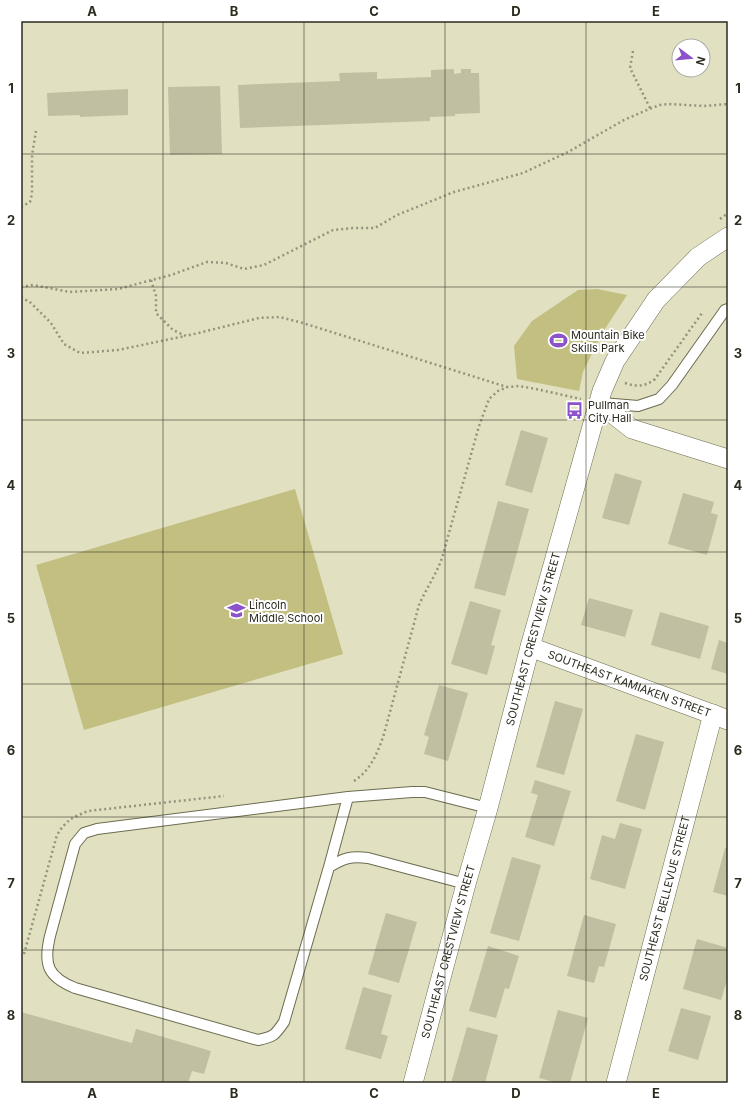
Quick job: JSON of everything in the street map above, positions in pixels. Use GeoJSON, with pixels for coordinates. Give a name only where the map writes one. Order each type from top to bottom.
{"type":"FeatureCollection","features":[{"type":"Feature","properties":{"kind":"street","name":"SOUTHEAST CRESTVIEW STREET"},"geometry":{"type":"LineString","coordinates":[[413,1083],[530,647],[602,391],[615,361],[656,300],[698,257],[728,237]]}},
{"type":"Feature","properties":{"kind":"street"},"geometry":{"type":"LineString","coordinates":[[599,403],[632,429],[728,459]]}},
{"type":"Feature","properties":{"kind":"street","name":"SOUTHEAST KAMIAKEN STREET"},"geometry":{"type":"LineString","coordinates":[[530,647],[721,717]]}},
{"type":"Feature","properties":{"kind":"street","name":"SOUTHEAST BELLEVUE STREET"},"geometry":{"type":"LineString","coordinates":[[616,1083],[721,717]]}},
{"type":"Feature","properties":{"kind":"lane"},"geometry":{"type":"LineString","coordinates":[[599,403],[638,406],[659,399],[672,385],[725,310],[728,309]]}},
{"type":"Feature","properties":{"kind":"lane"},"geometry":{"type":"LineString","coordinates":[[348,797],[284,1022],[278,1032],[271,1037],[258,1040],[75,988],[64,983],[51,972],[46,950],[75,844],[84,833],[97,829],[348,797],[426,792],[488,808]]}},
{"type":"Feature","properties":{"kind":"lane"},"geometry":{"type":"LineString","coordinates":[[329,867],[342,859],[354,857],[368,858],[466,884]]}},
{"type":"Feature","properties":{"kind":"path"},"geometry":{"type":"LineString","coordinates":[[633,51],[630,68],[644,93],[650,108]]}},
{"type":"Feature","properties":{"kind":"path"},"geometry":{"type":"LineString","coordinates":[[21,287],[33,285],[70,292],[118,289],[207,262],[226,263],[244,269],[264,265],[333,230],[375,228],[397,215],[454,192],[523,173],[568,152],[624,120],[650,108],[669,104],[704,106],[728,104]]}},
{"type":"Feature","properties":{"kind":"path"},"geometry":{"type":"LineString","coordinates":[[21,207],[30,202],[32,194],[32,155],[36,131]]}},
{"type":"Feature","properties":{"kind":"path"},"geometry":{"type":"LineString","coordinates":[[151,280],[156,296],[156,313],[173,330],[186,336]]}},
{"type":"Feature","properties":{"kind":"path"},"geometry":{"type":"LineString","coordinates":[[21,298],[31,303],[51,324],[64,344],[80,353],[118,350],[186,336],[259,318],[280,317],[507,387]]}},
{"type":"Feature","properties":{"kind":"path"},"geometry":{"type":"LineString","coordinates":[[608,377],[635,386],[649,384],[660,372],[702,313],[716,323]]}},
{"type":"Feature","properties":{"kind":"path"},"geometry":{"type":"LineString","coordinates":[[353,782],[361,777],[370,766],[378,751],[420,605],[442,558],[484,410],[489,400],[498,391],[507,387],[519,386],[599,403]]}},
{"type":"Feature","properties":{"kind":"path"},"geometry":{"type":"LineString","coordinates":[[24,954],[58,835],[64,824],[71,818],[88,811],[230,796]]}},
{"type":"Feature","properties":{"kind":"shaded area","name":"Mountain Bike Skills Park"},"geometry":{"type":"Polygon","coordinates":[[[597,289],[627,295],[601,335],[583,372],[579,391],[517,379],[514,346],[532,321],[578,290],[597,289]]]}},
{"type":"Feature","properties":{"kind":"shaded area"},"geometry":{"type":"Polygon","coordinates":[[[295,489],[343,654],[84,730],[36,565],[295,489]]]}},
{"type":"Feature","properties":{"kind":"building"},"geometry":{"type":"Polygon","coordinates":[[[454,69],[454,74],[461,73],[461,69],[471,69],[471,73],[479,73],[480,113],[430,117],[430,121],[240,128],[238,85],[340,81],[339,73],[377,72],[377,79],[431,77],[431,70],[454,69]]]}},
{"type":"Feature","properties":{"kind":"building"},"geometry":{"type":"Polygon","coordinates":[[[220,86],[222,154],[170,155],[168,87],[220,86]]]}},
{"type":"Feature","properties":{"kind":"building"},"geometry":{"type":"Polygon","coordinates":[[[128,89],[128,115],[80,117],[80,115],[48,116],[47,93],[128,89]]]}},
{"type":"Feature","properties":{"kind":"building"},"geometry":{"type":"Polygon","coordinates":[[[521,430],[548,438],[532,493],[505,485],[521,430]]]}},
{"type":"Feature","properties":{"kind":"building"},"geometry":{"type":"Polygon","coordinates":[[[615,473],[642,481],[629,525],[602,518],[615,473]]]}},
{"type":"Feature","properties":{"kind":"building"},"geometry":{"type":"Polygon","coordinates":[[[683,493],[714,502],[711,513],[718,515],[707,555],[668,544],[683,493]]]}},
{"type":"Feature","properties":{"kind":"building"},"geometry":{"type":"Polygon","coordinates":[[[498,501],[529,509],[505,596],[474,588],[498,501]]]}},
{"type":"Feature","properties":{"kind":"building"},"geometry":{"type":"Polygon","coordinates":[[[589,598],[633,610],[625,637],[581,625],[589,598]]]}},
{"type":"Feature","properties":{"kind":"building"},"geometry":{"type":"Polygon","coordinates":[[[470,601],[501,610],[491,645],[495,646],[487,675],[451,664],[470,601]]]}},
{"type":"Feature","properties":{"kind":"building"},"geometry":{"type":"Polygon","coordinates":[[[660,612],[709,626],[700,659],[651,645],[660,612]]]}},
{"type":"Feature","properties":{"kind":"building"},"geometry":{"type":"Polygon","coordinates":[[[719,640],[728,643],[728,674],[711,669],[719,640]]]}},
{"type":"Feature","properties":{"kind":"building"},"geometry":{"type":"Polygon","coordinates":[[[439,685],[468,693],[448,761],[424,754],[429,737],[424,735],[439,685]]]}},
{"type":"Feature","properties":{"kind":"building"},"geometry":{"type":"Polygon","coordinates":[[[555,701],[583,709],[564,775],[536,767],[555,701]]]}},
{"type":"Feature","properties":{"kind":"building"},"geometry":{"type":"Polygon","coordinates":[[[636,734],[664,742],[645,810],[616,801],[636,734]]]}},
{"type":"Feature","properties":{"kind":"building"},"geometry":{"type":"Polygon","coordinates":[[[535,780],[571,791],[554,846],[525,837],[538,795],[531,793],[535,780]]]}},
{"type":"Feature","properties":{"kind":"building"},"geometry":{"type":"Polygon","coordinates":[[[620,823],[642,829],[625,889],[590,879],[602,835],[615,839],[620,823]]]}},
{"type":"Feature","properties":{"kind":"building"},"geometry":{"type":"Polygon","coordinates":[[[725,848],[728,848],[728,896],[713,892],[725,848]]]}},
{"type":"Feature","properties":{"kind":"building"},"geometry":{"type":"Polygon","coordinates":[[[512,857],[541,865],[519,941],[490,933],[512,857]]]}},
{"type":"Feature","properties":{"kind":"building"},"geometry":{"type":"Polygon","coordinates":[[[386,913],[417,922],[399,983],[368,974],[386,913]]]}},
{"type":"Feature","properties":{"kind":"building"},"geometry":{"type":"Polygon","coordinates":[[[584,915],[616,924],[604,967],[599,966],[594,983],[567,976],[584,915]]]}},
{"type":"Feature","properties":{"kind":"building"},"geometry":{"type":"Polygon","coordinates":[[[697,939],[728,948],[728,977],[721,1000],[683,989],[697,939]]]}},
{"type":"Feature","properties":{"kind":"building"},"geometry":{"type":"Polygon","coordinates":[[[488,946],[519,956],[509,989],[505,988],[496,1018],[469,1011],[488,946]]]}},
{"type":"Feature","properties":{"kind":"building"},"geometry":{"type":"Polygon","coordinates":[[[363,987],[392,995],[381,1034],[388,1036],[381,1059],[345,1049],[363,987]]]}},
{"type":"Feature","properties":{"kind":"building"},"geometry":{"type":"Polygon","coordinates":[[[681,1008],[711,1016],[698,1060],[668,1051],[681,1008]]]}},
{"type":"Feature","properties":{"kind":"building"},"geometry":{"type":"Polygon","coordinates":[[[558,1010],[588,1018],[570,1083],[558,1083],[539,1078],[558,1010]]]}},
{"type":"Feature","properties":{"kind":"building"},"geometry":{"type":"Polygon","coordinates":[[[21,1012],[132,1043],[136,1029],[211,1051],[204,1074],[192,1071],[188,1083],[21,1083],[21,1012]]]}},
{"type":"Feature","properties":{"kind":"building"},"geometry":{"type":"Polygon","coordinates":[[[467,1027],[498,1035],[485,1083],[451,1083],[467,1027]]]}},
{"type":"Feature","properties":{"kind":"place","name":"Mountain Bike Skills Park"},"geometry":{"type":"Point","coordinates":[558,341]}},
{"type":"Feature","properties":{"kind":"place","name":"Pullman City Hall"},"geometry":{"type":"Point","coordinates":[575,411]}},
{"type":"Feature","properties":{"kind":"place","name":"Lincoln Middle School"},"geometry":{"type":"Point","coordinates":[236,611]}}]}
